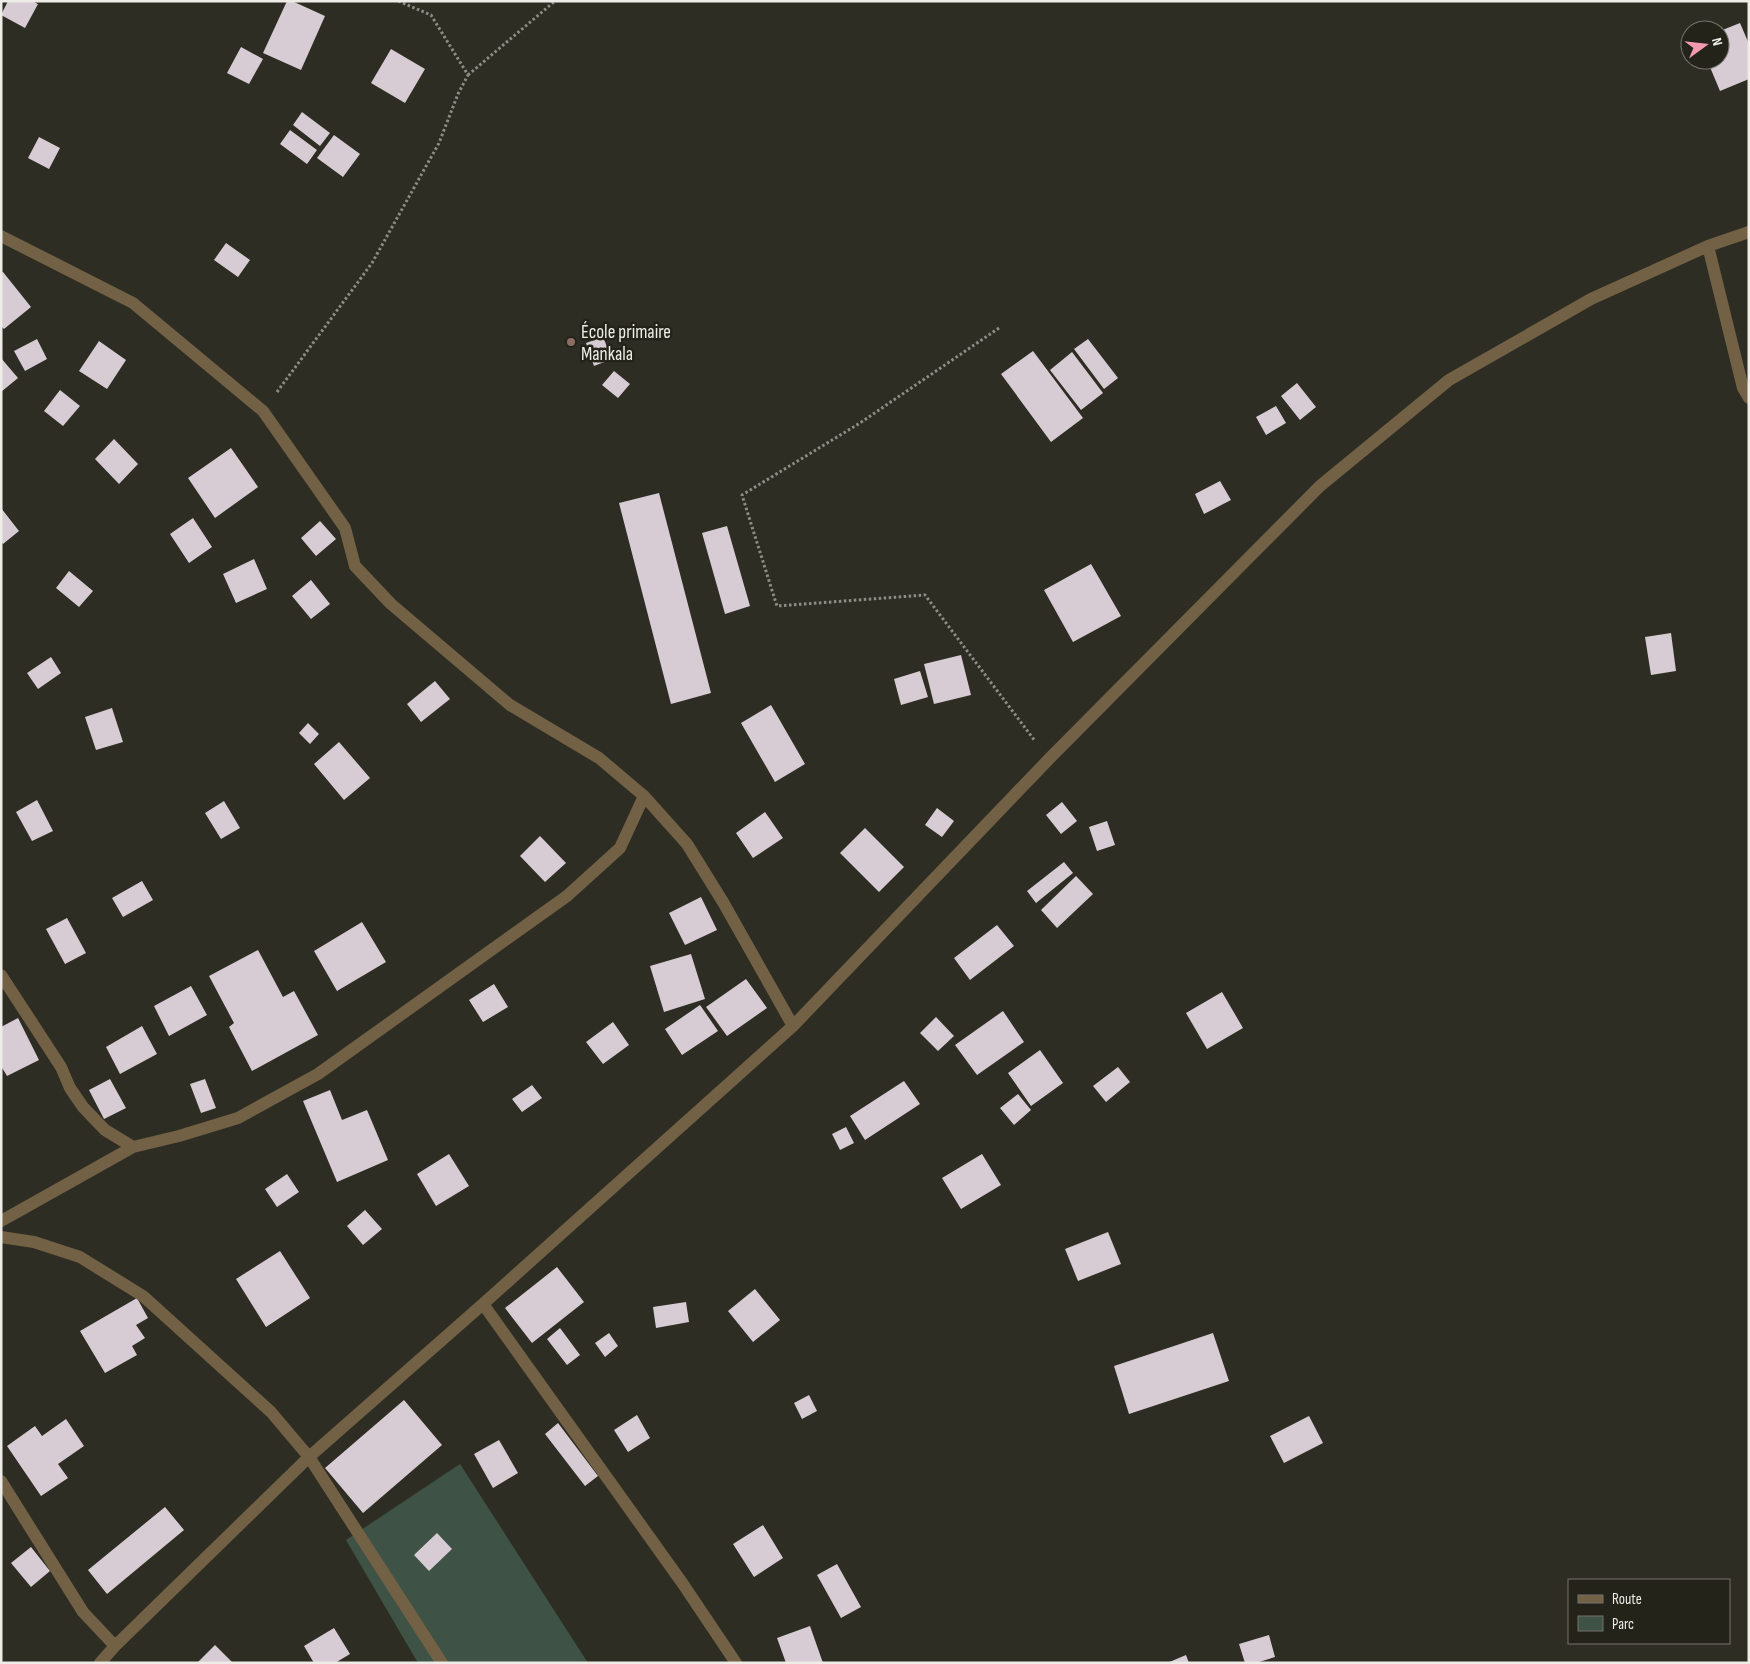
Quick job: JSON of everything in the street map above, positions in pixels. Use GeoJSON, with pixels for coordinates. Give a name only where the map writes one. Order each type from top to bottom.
{"type":"FeatureCollection","features":[{"type":"Feature","properties":{"kind":"street"},"geometry":{"type":"LineString","coordinates":[[100,1663],[115,1646],[309,1457],[484,1304],[793,1026],[1048,760],[1320,486],[1449,380],[1591,299],[1708,246],[1749,232]]}},
{"type":"Feature","properties":{"kind":"street"},"geometry":{"type":"LineString","coordinates":[[1,236],[133,303],[263,411],[345,528],[355,566],[391,604],[510,705],[599,758],[644,796],[687,844],[793,1026]]}},
{"type":"Feature","properties":{"kind":"street"},"geometry":{"type":"LineString","coordinates":[[1708,246],[1743,388],[1749,398]]}},
{"type":"Feature","properties":{"kind":"street"},"geometry":{"type":"LineString","coordinates":[[1,1221],[133,1147],[179,1136],[238,1118],[318,1074],[567,896],[620,848],[644,796]]}},
{"type":"Feature","properties":{"kind":"street"},"geometry":{"type":"LineString","coordinates":[[1,975],[61,1067],[70,1088],[82,1107],[105,1130],[133,1147]]}},
{"type":"Feature","properties":{"kind":"street"},"geometry":{"type":"LineString","coordinates":[[1,1237],[34,1242],[80,1256],[143,1296],[271,1412],[309,1457],[442,1663]]}},
{"type":"Feature","properties":{"kind":"street"},"geometry":{"type":"LineString","coordinates":[[484,1304],[678,1576],[736,1663]]}},
{"type":"Feature","properties":{"kind":"street"},"geometry":{"type":"LineString","coordinates":[[1,1481],[83,1612],[115,1646]]}},
{"type":"Feature","properties":{"kind":"path"},"geometry":{"type":"LineString","coordinates":[[398,1],[432,15],[468,75]]}},
{"type":"Feature","properties":{"kind":"path"},"geometry":{"type":"LineString","coordinates":[[263,411],[372,263],[439,143],[458,94],[468,75],[555,1]]}},
{"type":"Feature","properties":{"kind":"path"},"geometry":{"type":"LineString","coordinates":[[999,328],[860,423],[742,496],[777,606],[925,595],[1048,760]]}},
{"type":"Feature","properties":{"kind":"green space"},"geometry":{"type":"Polygon","coordinates":[[[460,1464],[588,1663],[418,1663],[346,1540],[460,1464]]]}},
{"type":"Feature","properties":{"kind":"building"},"geometry":{"type":"Polygon","coordinates":[[[8,1],[32,1],[38,4],[25,28],[1,15],[8,1]]]}},
{"type":"Feature","properties":{"kind":"building"},"geometry":{"type":"Polygon","coordinates":[[[287,1],[292,1],[325,16],[301,70],[263,53],[287,1]]]}},
{"type":"Feature","properties":{"kind":"building"},"geometry":{"type":"Polygon","coordinates":[[[1740,23],[1749,44],[1749,79],[1720,91],[1711,70],[1730,70],[1730,27],[1740,23]]]}},
{"type":"Feature","properties":{"kind":"building"},"geometry":{"type":"Polygon","coordinates":[[[241,47],[263,59],[249,84],[227,73],[241,47]]]}},
{"type":"Feature","properties":{"kind":"building"},"geometry":{"type":"Polygon","coordinates":[[[391,49],[425,69],[405,103],[371,83],[391,49]]]}},
{"type":"Feature","properties":{"kind":"building"},"geometry":{"type":"Polygon","coordinates":[[[302,112],[330,133],[320,146],[293,125],[302,112]]]}},
{"type":"Feature","properties":{"kind":"building"},"geometry":{"type":"Polygon","coordinates":[[[290,130],[317,150],[307,164],[280,144],[290,130]]]}},
{"type":"Feature","properties":{"kind":"building"},"geometry":{"type":"Polygon","coordinates":[[[334,135],[360,154],[343,177],[317,158],[334,135]]]}},
{"type":"Feature","properties":{"kind":"building"},"geometry":{"type":"Polygon","coordinates":[[[39,137],[60,148],[49,169],[28,158],[39,137]]]}},
{"type":"Feature","properties":{"kind":"building"},"geometry":{"type":"Polygon","coordinates":[[[226,243],[250,260],[238,277],[214,260],[226,243]]]}},
{"type":"Feature","properties":{"kind":"building"},"geometry":{"type":"Polygon","coordinates":[[[3,272],[31,307],[4,329],[1,326],[1,273],[3,272]]]}},
{"type":"Feature","properties":{"kind":"building"},"geometry":{"type":"Polygon","coordinates":[[[603,337],[612,359],[594,366],[586,343],[603,337]]]}},
{"type":"Feature","properties":{"kind":"building"},"geometry":{"type":"Polygon","coordinates":[[[37,339],[47,359],[25,371],[14,351],[37,339]]]}},
{"type":"Feature","properties":{"kind":"building"},"geometry":{"type":"Polygon","coordinates":[[[1088,339],[1118,378],[1104,389],[1074,349],[1088,339]]]}},
{"type":"Feature","properties":{"kind":"building"},"geometry":{"type":"Polygon","coordinates":[[[99,341],[126,360],[107,389],[79,371],[99,341]]]}},
{"type":"Feature","properties":{"kind":"building"},"geometry":{"type":"Polygon","coordinates":[[[1033,351],[1083,418],[1051,442],[1001,374],[1033,351]]]}},
{"type":"Feature","properties":{"kind":"building"},"geometry":{"type":"Polygon","coordinates":[[[1072,352],[1103,393],[1081,410],[1050,370],[1072,352]]]}},
{"type":"Feature","properties":{"kind":"building"},"geometry":{"type":"Polygon","coordinates":[[[1,358],[18,378],[1,392],[1,358]]]}},
{"type":"Feature","properties":{"kind":"building"},"geometry":{"type":"Polygon","coordinates":[[[614,371],[630,384],[618,398],[602,385],[614,371]]]}},
{"type":"Feature","properties":{"kind":"building"},"geometry":{"type":"Polygon","coordinates":[[[1297,383],[1316,407],[1300,420],[1281,396],[1297,383]]]}},
{"type":"Feature","properties":{"kind":"building"},"geometry":{"type":"Polygon","coordinates":[[[60,390],[80,406],[63,426],[44,411],[60,390]]]}},
{"type":"Feature","properties":{"kind":"building"},"geometry":{"type":"Polygon","coordinates":[[[1276,406],[1286,423],[1266,435],[1256,417],[1276,406]]]}},
{"type":"Feature","properties":{"kind":"building"},"geometry":{"type":"Polygon","coordinates":[[[114,439],[138,464],[119,484],[95,459],[114,439]]]}},
{"type":"Feature","properties":{"kind":"building"},"geometry":{"type":"Polygon","coordinates":[[[231,448],[258,487],[215,518],[188,478],[231,448]]]}},
{"type":"Feature","properties":{"kind":"building"},"geometry":{"type":"Polygon","coordinates":[[[1220,481],[1231,500],[1204,514],[1195,494],[1220,481]]]}},
{"type":"Feature","properties":{"kind":"building"},"geometry":{"type":"Polygon","coordinates":[[[659,493],[711,693],[671,704],[619,503],[659,493]]]}},
{"type":"Feature","properties":{"kind":"building"},"geometry":{"type":"Polygon","coordinates":[[[1,508],[19,531],[3,544],[1,541],[1,508]]]}},
{"type":"Feature","properties":{"kind":"building"},"geometry":{"type":"Polygon","coordinates":[[[193,518],[212,547],[189,563],[170,534],[193,518]]]}},
{"type":"Feature","properties":{"kind":"building"},"geometry":{"type":"Polygon","coordinates":[[[320,521],[336,539],[316,556],[301,538],[320,521]]]}},
{"type":"Feature","properties":{"kind":"building"},"geometry":{"type":"Polygon","coordinates":[[[727,526],[750,606],[725,614],[702,533],[727,526]]]}},
{"type":"Feature","properties":{"kind":"building"},"geometry":{"type":"Polygon","coordinates":[[[254,559],[267,589],[236,603],[223,574],[254,559]]]}},
{"type":"Feature","properties":{"kind":"building"},"geometry":{"type":"Polygon","coordinates":[[[1091,564],[1121,616],[1073,642],[1044,590],[1091,564]]]}},
{"type":"Feature","properties":{"kind":"building"},"geometry":{"type":"Polygon","coordinates":[[[69,571],[93,591],[79,607],[56,588],[69,571]]]}},
{"type":"Feature","properties":{"kind":"building"},"geometry":{"type":"Polygon","coordinates":[[[311,580],[330,604],[311,619],[292,596],[311,580]]]}},
{"type":"Feature","properties":{"kind":"building"},"geometry":{"type":"Polygon","coordinates":[[[1671,633],[1676,671],[1651,675],[1645,637],[1671,633]]]}},
{"type":"Feature","properties":{"kind":"building"},"geometry":{"type":"Polygon","coordinates":[[[961,655],[971,695],[934,704],[924,664],[961,655]]]}},
{"type":"Feature","properties":{"kind":"building"},"geometry":{"type":"Polygon","coordinates":[[[51,657],[61,673],[38,689],[27,673],[51,657]]]}},
{"type":"Feature","properties":{"kind":"building"},"geometry":{"type":"Polygon","coordinates":[[[920,671],[928,697],[901,705],[894,679],[920,671]]]}},
{"type":"Feature","properties":{"kind":"building"},"geometry":{"type":"Polygon","coordinates":[[[435,681],[450,699],[421,722],[407,704],[435,681]]]}},
{"type":"Feature","properties":{"kind":"building"},"geometry":{"type":"Polygon","coordinates":[[[771,705],[805,764],[775,782],[741,723],[771,705]]]}},
{"type":"Feature","properties":{"kind":"building"},"geometry":{"type":"Polygon","coordinates":[[[112,708],[123,742],[96,750],[85,717],[112,708]]]}},
{"type":"Feature","properties":{"kind":"building"},"geometry":{"type":"Polygon","coordinates":[[[308,723],[319,734],[310,744],[299,733],[308,723]]]}},
{"type":"Feature","properties":{"kind":"building"},"geometry":{"type":"Polygon","coordinates":[[[339,742],[370,778],[344,800],[314,764],[339,742]]]}},
{"type":"Feature","properties":{"kind":"building"},"geometry":{"type":"Polygon","coordinates":[[[37,800],[53,831],[32,841],[16,812],[37,800]]]}},
{"type":"Feature","properties":{"kind":"building"},"geometry":{"type":"Polygon","coordinates":[[[224,801],[240,828],[221,839],[205,813],[224,801]]]}},
{"type":"Feature","properties":{"kind":"building"},"geometry":{"type":"Polygon","coordinates":[[[1062,802],[1077,821],[1061,834],[1046,815],[1062,802]]]}},
{"type":"Feature","properties":{"kind":"building"},"geometry":{"type":"Polygon","coordinates":[[[937,808],[954,821],[942,837],[925,825],[937,808]]]}},
{"type":"Feature","properties":{"kind":"building"},"geometry":{"type":"Polygon","coordinates":[[[765,812],[783,838],[753,858],[736,833],[765,812]]]}},
{"type":"Feature","properties":{"kind":"building"},"geometry":{"type":"Polygon","coordinates":[[[1107,821],[1115,845],[1097,851],[1089,827],[1107,821]]]}},
{"type":"Feature","properties":{"kind":"building"},"geometry":{"type":"Polygon","coordinates":[[[865,828],[904,867],[879,892],[840,853],[865,828]]]}},
{"type":"Feature","properties":{"kind":"building"},"geometry":{"type":"Polygon","coordinates":[[[540,836],[566,863],[545,882],[520,856],[540,836]]]}},
{"type":"Feature","properties":{"kind":"building"},"geometry":{"type":"Polygon","coordinates":[[[1064,862],[1073,873],[1036,903],[1027,891],[1064,862]]]}},
{"type":"Feature","properties":{"kind":"building"},"geometry":{"type":"Polygon","coordinates":[[[1076,876],[1093,894],[1057,928],[1041,910],[1076,876]]]}},
{"type":"Feature","properties":{"kind":"building"},"geometry":{"type":"Polygon","coordinates":[[[142,881],[153,900],[123,917],[112,898],[142,881]]]}},
{"type":"Feature","properties":{"kind":"building"},"geometry":{"type":"Polygon","coordinates":[[[701,897],[717,930],[685,945],[669,913],[701,897]]]}},
{"type":"Feature","properties":{"kind":"building"},"geometry":{"type":"Polygon","coordinates":[[[67,918],[86,953],[65,964],[46,929],[67,918]]]}},
{"type":"Feature","properties":{"kind":"building"},"geometry":{"type":"Polygon","coordinates":[[[362,922],[386,962],[337,991],[314,951],[362,922]]]}},
{"type":"Feature","properties":{"kind":"building"},"geometry":{"type":"Polygon","coordinates":[[[997,925],[1014,946],[970,980],[954,958],[997,925]]]}},
{"type":"Feature","properties":{"kind":"building"},"geometry":{"type":"Polygon","coordinates":[[[258,950],[283,997],[294,991],[318,1035],[252,1071],[229,1027],[234,1023],[209,976],[258,950]]]}},
{"type":"Feature","properties":{"kind":"building"},"geometry":{"type":"Polygon","coordinates":[[[691,954],[705,999],[664,1012],[650,966],[691,954]]]}},
{"type":"Feature","properties":{"kind":"building"},"geometry":{"type":"Polygon","coordinates":[[[746,979],[767,1008],[727,1036],[706,1007],[746,979]]]}},
{"type":"Feature","properties":{"kind":"building"},"geometry":{"type":"Polygon","coordinates":[[[494,984],[508,1007],[483,1022],[469,1000],[494,984]]]}},
{"type":"Feature","properties":{"kind":"building"},"geometry":{"type":"Polygon","coordinates":[[[191,986],[207,1015],[169,1036],[154,1006],[191,986]]]}},
{"type":"Feature","properties":{"kind":"building"},"geometry":{"type":"Polygon","coordinates":[[[1222,992],[1243,1028],[1207,1049],[1186,1013],[1222,992]]]}},
{"type":"Feature","properties":{"kind":"building"},"geometry":{"type":"Polygon","coordinates":[[[700,1005],[718,1031],[682,1055],[665,1029],[700,1005]]]}},
{"type":"Feature","properties":{"kind":"building"},"geometry":{"type":"Polygon","coordinates":[[[1003,1011],[1024,1042],[977,1075],[955,1045],[1003,1011]]]}},
{"type":"Feature","properties":{"kind":"building"},"geometry":{"type":"Polygon","coordinates":[[[936,1017],[954,1036],[938,1051],[920,1033],[936,1017]]]}},
{"type":"Feature","properties":{"kind":"building"},"geometry":{"type":"Polygon","coordinates":[[[18,1018],[39,1060],[7,1076],[1,1066],[1,1027],[18,1018]]]}},
{"type":"Feature","properties":{"kind":"building"},"geometry":{"type":"Polygon","coordinates":[[[613,1022],[629,1045],[603,1064],[586,1042],[613,1022]]]}},
{"type":"Feature","properties":{"kind":"building"},"geometry":{"type":"Polygon","coordinates":[[[142,1026],[157,1054],[120,1074],[106,1047],[142,1026]]]}},
{"type":"Feature","properties":{"kind":"building"},"geometry":{"type":"Polygon","coordinates":[[[1040,1050],[1063,1083],[1031,1106],[1008,1073],[1040,1050]]]}},
{"type":"Feature","properties":{"kind":"building"},"geometry":{"type":"Polygon","coordinates":[[[1118,1067],[1130,1082],[1106,1102],[1093,1086],[1118,1067]]]}},
{"type":"Feature","properties":{"kind":"building"},"geometry":{"type":"Polygon","coordinates":[[[110,1079],[126,1108],[104,1119],[89,1090],[110,1079]]]}},
{"type":"Feature","properties":{"kind":"building"},"geometry":{"type":"Polygon","coordinates":[[[205,1079],[216,1108],[201,1113],[190,1084],[205,1079]]]}},
{"type":"Feature","properties":{"kind":"building"},"geometry":{"type":"Polygon","coordinates":[[[904,1081],[920,1104],[865,1140],[850,1116],[904,1081]]]}},
{"type":"Feature","properties":{"kind":"building"},"geometry":{"type":"Polygon","coordinates":[[[532,1085],[542,1098],[522,1112],[512,1099],[532,1085]]]}},
{"type":"Feature","properties":{"kind":"building"},"geometry":{"type":"Polygon","coordinates":[[[330,1090],[342,1120],[367,1110],[388,1160],[337,1182],[303,1101],[330,1090]]]}},
{"type":"Feature","properties":{"kind":"building"},"geometry":{"type":"Polygon","coordinates":[[[1018,1094],[1031,1110],[1014,1125],[1000,1108],[1018,1094]]]}},
{"type":"Feature","properties":{"kind":"building"},"geometry":{"type":"Polygon","coordinates":[[[846,1127],[854,1143],[840,1150],[832,1134],[846,1127]]]}},
{"type":"Feature","properties":{"kind":"building"},"geometry":{"type":"Polygon","coordinates":[[[449,1154],[469,1186],[436,1206],[417,1174],[449,1154]]]}},
{"type":"Feature","properties":{"kind":"building"},"geometry":{"type":"Polygon","coordinates":[[[982,1154],[1001,1185],[961,1209],[942,1178],[982,1154]]]}},
{"type":"Feature","properties":{"kind":"building"},"geometry":{"type":"Polygon","coordinates":[[[287,1174],[299,1192],[277,1207],[265,1189],[287,1174]]]}},
{"type":"Feature","properties":{"kind":"building"},"geometry":{"type":"Polygon","coordinates":[[[365,1210],[382,1229],[363,1245],[347,1226],[365,1210]]]}},
{"type":"Feature","properties":{"kind":"building"},"geometry":{"type":"Polygon","coordinates":[[[1108,1232],[1121,1264],[1078,1281],[1065,1249],[1108,1232]]]}},
{"type":"Feature","properties":{"kind":"building"},"geometry":{"type":"Polygon","coordinates":[[[280,1251],[310,1298],[266,1327],[236,1279],[280,1251]]]}},
{"type":"Feature","properties":{"kind":"building"},"geometry":{"type":"Polygon","coordinates":[[[557,1267],[584,1302],[532,1343],[505,1308],[557,1267]]]}},
{"type":"Feature","properties":{"kind":"building"},"geometry":{"type":"Polygon","coordinates":[[[755,1289],[780,1320],[753,1342],[728,1311],[755,1289]]]}},
{"type":"Feature","properties":{"kind":"building"},"geometry":{"type":"Polygon","coordinates":[[[137,1298],[148,1318],[136,1325],[145,1338],[132,1346],[137,1355],[105,1373],[80,1331],[137,1298]]]}},
{"type":"Feature","properties":{"kind":"building"},"geometry":{"type":"Polygon","coordinates":[[[686,1302],[689,1322],[656,1328],[653,1307],[686,1302]]]}},
{"type":"Feature","properties":{"kind":"building"},"geometry":{"type":"Polygon","coordinates":[[[560,1328],[580,1355],[567,1365],[547,1339],[560,1328]]]}},
{"type":"Feature","properties":{"kind":"building"},"geometry":{"type":"Polygon","coordinates":[[[609,1333],[618,1346],[605,1357],[595,1343],[609,1333]]]}},
{"type":"Feature","properties":{"kind":"building"},"geometry":{"type":"Polygon","coordinates":[[[1213,1333],[1229,1381],[1129,1414],[1114,1366],[1213,1333]]]}},
{"type":"Feature","properties":{"kind":"building"},"geometry":{"type":"Polygon","coordinates":[[[809,1395],[817,1411],[802,1419],[794,1403],[809,1395]]]}},
{"type":"Feature","properties":{"kind":"building"},"geometry":{"type":"Polygon","coordinates":[[[404,1400],[442,1445],[363,1513],[325,1468],[404,1400]]]}},
{"type":"Feature","properties":{"kind":"building"},"geometry":{"type":"Polygon","coordinates":[[[637,1415],[650,1438],[628,1452],[614,1430],[637,1415]]]}},
{"type":"Feature","properties":{"kind":"building"},"geometry":{"type":"Polygon","coordinates":[[[1309,1416],[1323,1443],[1284,1463],[1270,1436],[1309,1416]]]}},
{"type":"Feature","properties":{"kind":"building"},"geometry":{"type":"Polygon","coordinates":[[[66,1419],[84,1446],[58,1464],[68,1478],[41,1496],[7,1446],[35,1426],[42,1436],[66,1419]]]}},
{"type":"Feature","properties":{"kind":"building"},"geometry":{"type":"Polygon","coordinates":[[[558,1423],[598,1476],[585,1486],[545,1434],[558,1423]]]}},
{"type":"Feature","properties":{"kind":"building"},"geometry":{"type":"Polygon","coordinates":[[[499,1440],[518,1473],[493,1488],[474,1454],[499,1440]]]}},
{"type":"Feature","properties":{"kind":"building"},"geometry":{"type":"Polygon","coordinates":[[[165,1507],[184,1530],[107,1594],[88,1570],[165,1507]]]}},
{"type":"Feature","properties":{"kind":"building"},"geometry":{"type":"Polygon","coordinates":[[[763,1525],[783,1558],[754,1577],[733,1544],[763,1525]]]}},
{"type":"Feature","properties":{"kind":"building"},"geometry":{"type":"Polygon","coordinates":[[[437,1533],[452,1549],[429,1571],[414,1555],[437,1533]]]}},
{"type":"Feature","properties":{"kind":"building"},"geometry":{"type":"Polygon","coordinates":[[[31,1547],[50,1571],[31,1587],[11,1563],[31,1547]]]}},
{"type":"Feature","properties":{"kind":"building"},"geometry":{"type":"Polygon","coordinates":[[[837,1564],[861,1607],[841,1618],[817,1575],[837,1564]]]}},
{"type":"Feature","properties":{"kind":"building"},"geometry":{"type":"Polygon","coordinates":[[[810,1626],[823,1663],[786,1663],[777,1638],[810,1626]]]}},
{"type":"Feature","properties":{"kind":"building"},"geometry":{"type":"Polygon","coordinates":[[[334,1628],[350,1654],[335,1663],[314,1663],[304,1646],[334,1628]]]}},
{"type":"Feature","properties":{"kind":"building"},"geometry":{"type":"Polygon","coordinates":[[[1269,1635],[1275,1657],[1256,1663],[1245,1663],[1239,1644],[1269,1635]]]}},
{"type":"Feature","properties":{"kind":"building"},"geometry":{"type":"Polygon","coordinates":[[[215,1645],[233,1663],[197,1663],[215,1645]]]}},
{"type":"Feature","properties":{"kind":"building"},"geometry":{"type":"Polygon","coordinates":[[[1186,1655],[1189,1663],[1167,1663],[1186,1655]]]}},
{"type":"Feature","properties":{"kind":"place","name":"École primaire Mankala"},"geometry":{"type":"Point","coordinates":[571,342]}}]}
